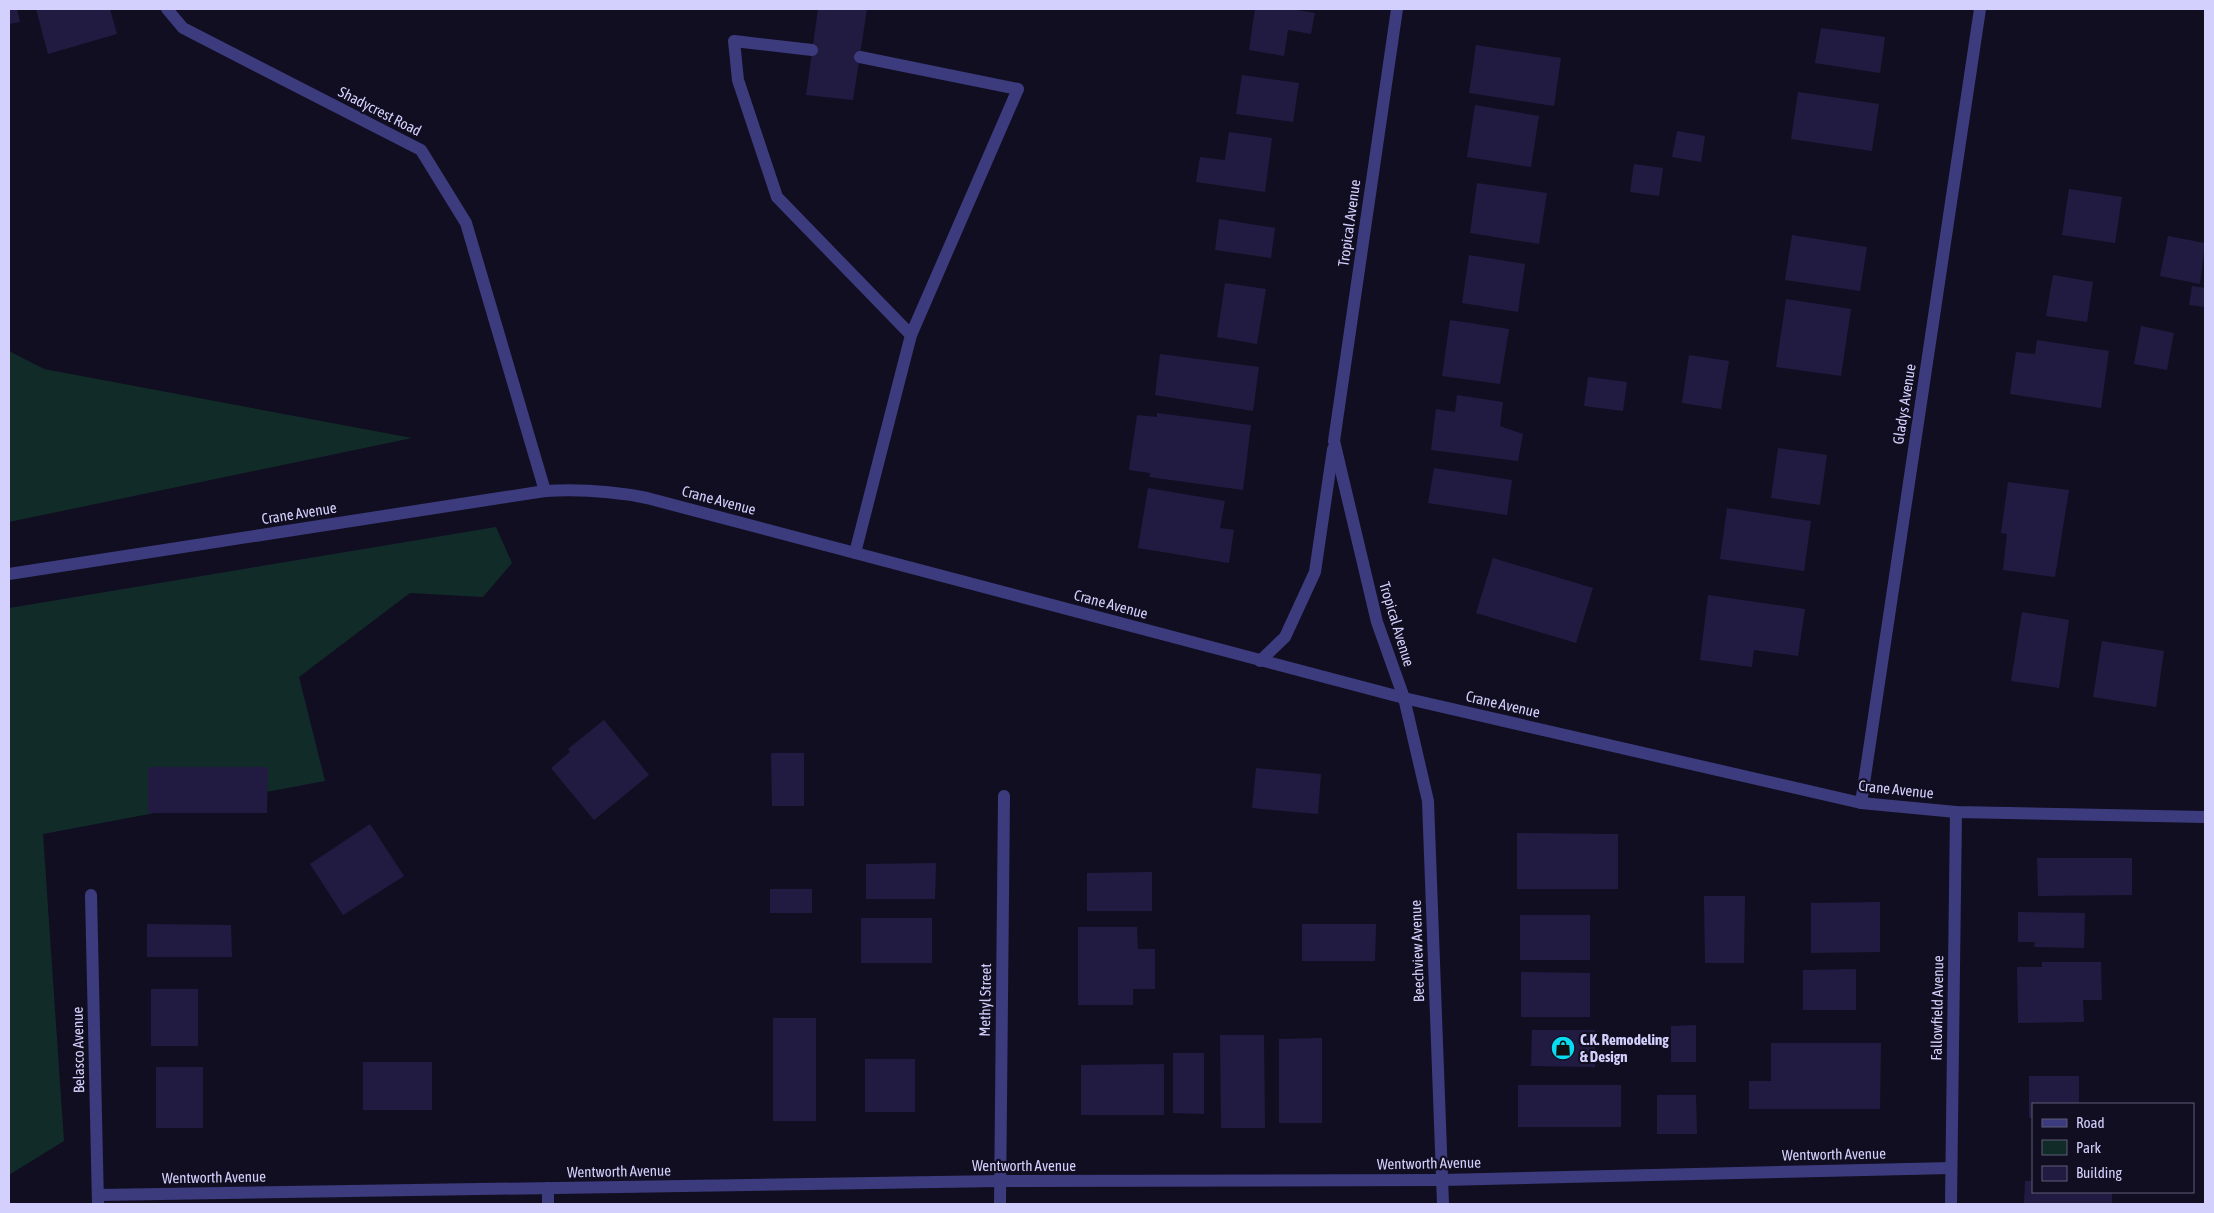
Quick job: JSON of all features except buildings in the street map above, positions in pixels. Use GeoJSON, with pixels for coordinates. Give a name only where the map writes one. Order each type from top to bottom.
{"type":"FeatureCollection","features":[{"type":"Feature","properties":{"kind":"street","name":"Shadycrest Road"},"geometry":{"type":"LineString","coordinates":[[167,9],[183,28],[421,150],[466,223],[545,491]]}},
{"type":"Feature","properties":{"kind":"street","name":"Tropical Avenue"},"geometry":{"type":"LineString","coordinates":[[1260,661],[1285,637],[1315,572],[1397,9]]}},
{"type":"Feature","properties":{"kind":"street","name":"Gladys Avenue"},"geometry":{"type":"LineString","coordinates":[[1861,803],[1980,9]]}},
{"type":"Feature","properties":{"kind":"street"},"geometry":{"type":"LineString","coordinates":[[812,50],[734,41],[738,80],[777,197],[911,335]]}},
{"type":"Feature","properties":{"kind":"street"},"geometry":{"type":"LineString","coordinates":[[855,553],[911,335],[1018,89],[860,57]]}},
{"type":"Feature","properties":{"kind":"street","name":"Tropical Avenue"},"geometry":{"type":"LineString","coordinates":[[1334,441],[1377,622],[1404,698]]}},
{"type":"Feature","properties":{"kind":"street","name":"Crane Avenue"},"geometry":{"type":"LineString","coordinates":[[9,574],[545,491],[581,489],[613,492],[648,498],[1404,698],[1861,803],[1956,812],[2205,817]]}},
{"type":"Feature","properties":{"kind":"street","name":"Beechview Avenue"},"geometry":{"type":"LineString","coordinates":[[1404,698],[1428,801],[1444,1204]]}},
{"type":"Feature","properties":{"kind":"street","name":"Methyl Street"},"geometry":{"type":"LineString","coordinates":[[1000,1204],[1004,796]]}},
{"type":"Feature","properties":{"kind":"street","name":"Fallowfield Avenue"},"geometry":{"type":"LineString","coordinates":[[1951,1204],[1956,812]]}},
{"type":"Feature","properties":{"kind":"street","name":"Belasco Avenue"},"geometry":{"type":"LineString","coordinates":[[91,895],[98,1200]]}},
{"type":"Feature","properties":{"kind":"street","name":"Wentworth Avenue"},"geometry":{"type":"LineString","coordinates":[[98,1200],[548,1188],[1000,1181],[1443,1180],[1951,1168]]}},
{"type":"Feature","properties":{"kind":"street"},"geometry":{"type":"LineString","coordinates":[[548,1188],[548,1204]]}},
{"type":"Feature","properties":{"kind":"green space"},"geometry":{"type":"Polygon","coordinates":[[[9,351],[44,369],[412,438],[9,522],[9,351]]]}},
{"type":"Feature","properties":{"kind":"green space"},"geometry":{"type":"Polygon","coordinates":[[[496,527],[512,563],[483,597],[410,593],[299,677],[325,781],[43,834],[64,1141],[9,1175],[9,608],[496,527]]]}},
{"type":"Feature","properties":{"kind":"place","name":"C.K. Remodeling & Design"},"geometry":{"type":"Point","coordinates":[1563,1048]}}]}
